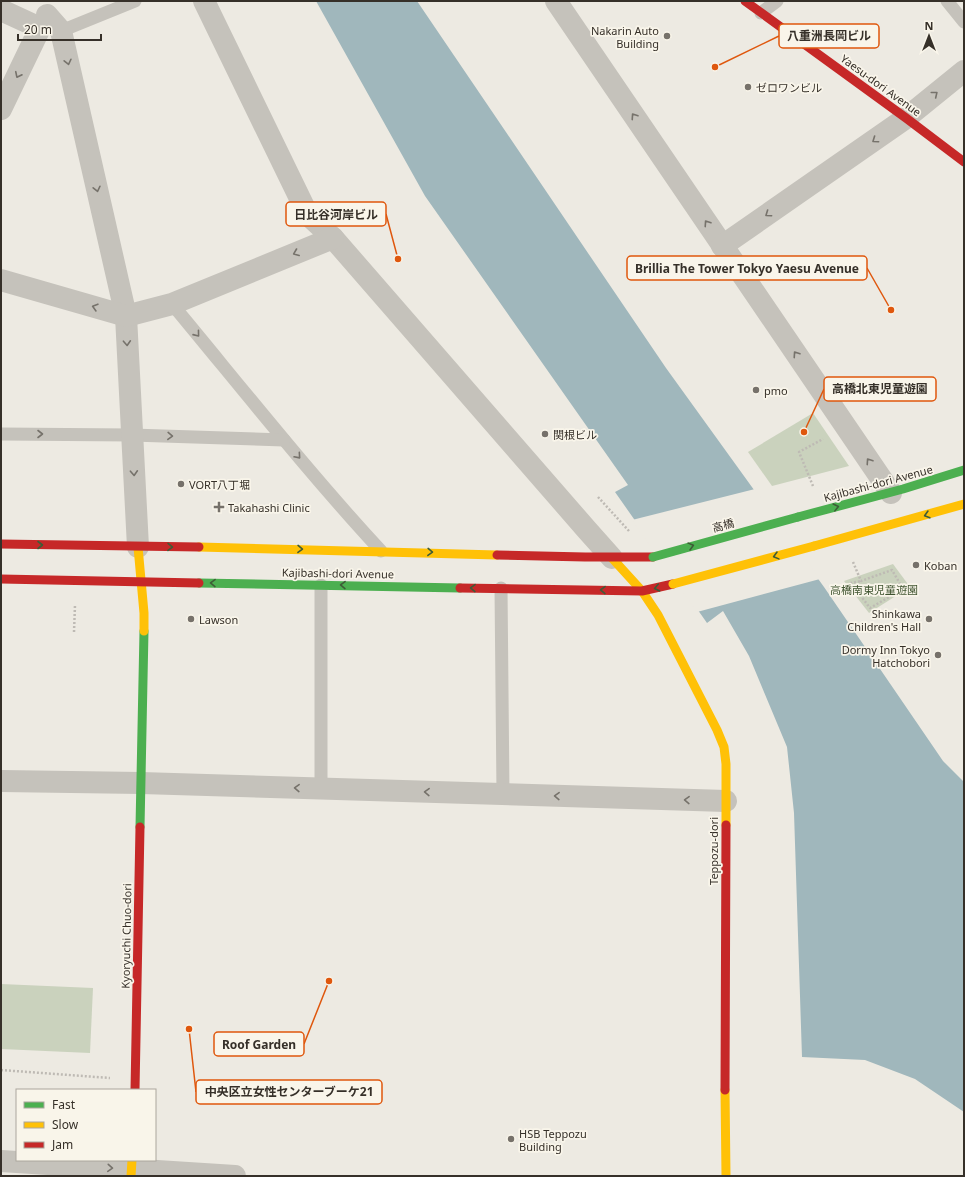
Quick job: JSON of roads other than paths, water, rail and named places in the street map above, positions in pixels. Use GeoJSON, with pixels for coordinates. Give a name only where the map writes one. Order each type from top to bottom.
{"type":"FeatureCollection","features":[{"type":"Feature","properties":{"kind":"street"},"geometry":{"type":"LineString","coordinates":[[204,1],[308,215],[332,238],[612,558]]}},
{"type":"Feature","properties":{"kind":"street"},"geometry":{"type":"LineString","coordinates":[[556,1],[891,493]]}},
{"type":"Feature","properties":{"kind":"street","name":"Yaesu-dori Avenue"},"geometry":{"type":"LineString","coordinates":[[745,1],[964,162]]}},
{"type":"Feature","properties":{"kind":"street"},"geometry":{"type":"LineString","coordinates":[[1,10],[50,19]]}},
{"type":"Feature","properties":{"kind":"street"},"geometry":{"type":"LineString","coordinates":[[1,109],[50,19]]}},
{"type":"Feature","properties":{"kind":"street"},"geometry":{"type":"LineString","coordinates":[[50,19],[126,316],[138,547]]}},
{"type":"Feature","properties":{"kind":"street"},"geometry":{"type":"LineString","coordinates":[[722,246],[906,118],[964,70]]}},
{"type":"Feature","properties":{"kind":"street"},"geometry":{"type":"LineString","coordinates":[[1,280],[126,316],[172,304],[332,238]]}},
{"type":"Feature","properties":{"kind":"street","name":"Kajibashi-dori Avenue"},"geometry":{"type":"LineString","coordinates":[[798,517],[891,493],[940,479],[964,470]]}},
{"type":"Feature","properties":{"kind":"street","name":"Kajibashi-dori Avenue"},"geometry":{"type":"LineString","coordinates":[[1,579],[642,591],[961,507]]}},
{"type":"Feature","properties":{"kind":"street","name":"高橋"},"geometry":{"type":"LineString","coordinates":[[653,557],[798,517]]}},
{"type":"Feature","properties":{"kind":"street","name":"Kajibashi-dori Avenue"},"geometry":{"type":"LineString","coordinates":[[1,544],[381,551],[612,558],[653,557]]}},
{"type":"Feature","properties":{"kind":"street","name":"Kyoryuchi Chuo-dori"},"geometry":{"type":"LineString","coordinates":[[135,1089],[144,613],[138,547]]}},
{"type":"Feature","properties":{"kind":"street","name":"Teppozu-dori"},"geometry":{"type":"LineString","coordinates":[[612,558],[642,591],[658,615],[717,730],[724,747],[726,764],[726,1176]]}},
{"type":"Feature","properties":{"kind":"street"},"geometry":{"type":"LineString","coordinates":[[1,781],[141,783],[726,801]]}},
{"type":"Feature","properties":{"kind":"street"},"geometry":{"type":"LineString","coordinates":[[1,1161],[132,1168],[235,1176]]}},
{"type":"Feature","properties":{"kind":"lane"},"geometry":{"type":"LineString","coordinates":[[50,19],[135,1]]}},
{"type":"Feature","properties":{"kind":"lane"},"geometry":{"type":"LineString","coordinates":[[761,13],[777,1]]}},
{"type":"Feature","properties":{"kind":"lane"},"geometry":{"type":"LineString","coordinates":[[947,1],[964,22]]}},
{"type":"Feature","properties":{"kind":"lane"},"geometry":{"type":"LineString","coordinates":[[172,304],[284,440],[381,551]]}},
{"type":"Feature","properties":{"kind":"lane"},"geometry":{"type":"LineString","coordinates":[[1,434],[132,435],[284,440]]}},
{"type":"Feature","properties":{"kind":"lane"},"geometry":{"type":"LineString","coordinates":[[321,585],[321,789]]}},
{"type":"Feature","properties":{"kind":"lane"},"geometry":{"type":"LineString","coordinates":[[501,588],[503,794]]}},
{"type":"Feature","properties":{"kind":"water"},"geometry":{"type":"Polygon","coordinates":[[[316,1],[417,1],[666,368],[824,587],[943,761],[964,782],[964,1112],[915,1079],[865,1060],[802,1057],[794,813],[787,747],[749,656],[723,611],[707,623],[615,492],[628,485],[425,196],[316,1]]]}},
{"type":"Feature","properties":{"kind":"place","name":"Nakarin Auto Building"},"geometry":{"type":"Point","coordinates":[667,36]}},
{"type":"Feature","properties":{"kind":"place","name":"八重洲長岡ビル"},"geometry":{"type":"Point","coordinates":[715,67]}},
{"type":"Feature","properties":{"kind":"place","name":"ゼロワンビル"},"geometry":{"type":"Point","coordinates":[748,87]}},
{"type":"Feature","properties":{"kind":"place","name":"日比谷河岸ビル"},"geometry":{"type":"Point","coordinates":[398,259]}},
{"type":"Feature","properties":{"kind":"place","name":"Brillia The Tower Tokyo Yaesu Avenue"},"geometry":{"type":"Point","coordinates":[891,310]}},
{"type":"Feature","properties":{"kind":"place","name":"pmo"},"geometry":{"type":"Point","coordinates":[756,390]}},
{"type":"Feature","properties":{"kind":"place","name":"高橋北東児童遊園"},"geometry":{"type":"Point","coordinates":[804,432]}},
{"type":"Feature","properties":{"kind":"place","name":"関根ビル"},"geometry":{"type":"Point","coordinates":[545,434]}},
{"type":"Feature","properties":{"kind":"place","name":"VORT八丁堀"},"geometry":{"type":"Point","coordinates":[181,484]}},
{"type":"Feature","properties":{"kind":"place","name":"Takahashi Clinic"},"geometry":{"type":"Point","coordinates":[219,507]}},
{"type":"Feature","properties":{"kind":"place","name":"Koban"},"geometry":{"type":"Point","coordinates":[916,565]}},
{"type":"Feature","properties":{"kind":"place","name":"Lawson"},"geometry":{"type":"Point","coordinates":[191,619]}},
{"type":"Feature","properties":{"kind":"place","name":"Shinkawa Children's Hall"},"geometry":{"type":"Point","coordinates":[929,619]}},
{"type":"Feature","properties":{"kind":"place","name":"Dormy Inn Tokyo Hatchobori"},"geometry":{"type":"Point","coordinates":[938,655]}},
{"type":"Feature","properties":{"kind":"place","name":"Roof Garden"},"geometry":{"type":"Point","coordinates":[329,981]}},
{"type":"Feature","properties":{"kind":"place","name":"中央区立女性センターブーケ21"},"geometry":{"type":"Point","coordinates":[189,1029]}},
{"type":"Feature","properties":{"kind":"place","name":"HSB Teppozu Building"},"geometry":{"type":"Point","coordinates":[511,1139]}},
{"type":"Feature","properties":{"kind":"park label","name":"高橋南東児童遊園"},"geometry":{"type":"Point","coordinates":[874,589]}}]}
